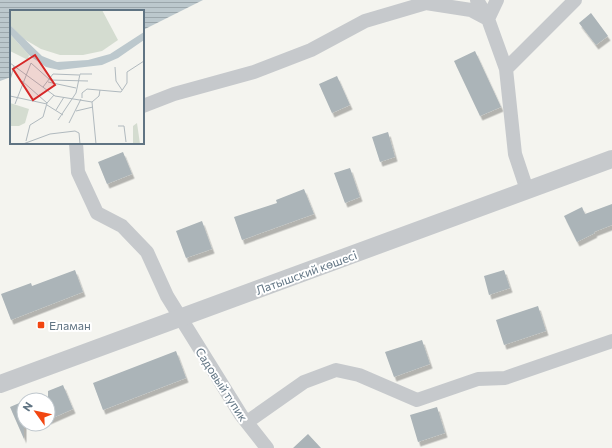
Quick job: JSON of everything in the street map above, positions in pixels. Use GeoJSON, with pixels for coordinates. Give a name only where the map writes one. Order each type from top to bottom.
{"type":"FeatureCollection","features":[{"type":"Feature","properties":{"kind":"street"},"geometry":{"type":"LineString","coordinates":[[477,0],[488,19],[506,69],[515,154],[527,190]]}},
{"type":"Feature","properties":{"kind":"street"},"geometry":{"type":"LineString","coordinates":[[488,19],[497,0]]}},
{"type":"Feature","properties":{"kind":"street"},"geometry":{"type":"LineString","coordinates":[[506,69],[575,0]]}},
{"type":"Feature","properties":{"kind":"street"},"geometry":{"type":"LineString","coordinates":[[144,106],[174,94],[254,72],[311,50],[365,22],[426,4],[471,10],[488,19]]}},
{"type":"Feature","properties":{"kind":"street","name":"Садовый тупик"},"geometry":{"type":"LineString","coordinates":[[76,144],[78,172],[97,213],[122,226],[147,252],[166,296],[247,422],[267,448]]}},
{"type":"Feature","properties":{"kind":"street","name":"Латышский көшесі"},"geometry":{"type":"LineString","coordinates":[[0,384],[612,159]]}},
{"type":"Feature","properties":{"kind":"street"},"geometry":{"type":"LineString","coordinates":[[247,422],[304,382],[336,370],[359,375],[417,400],[478,379],[505,378],[612,341]]}},
{"type":"Feature","properties":{"kind":"shaded area"},"geometry":{"type":"Polygon","coordinates":[[[0,0],[203,0],[144,30],[144,10],[10,10],[10,77],[0,81],[0,0]]]}},
{"type":"Feature","properties":{"kind":"building"},"geometry":{"type":"Polygon","coordinates":[[[591,13],[608,36],[596,45],[579,23],[591,13]]]}},
{"type":"Feature","properties":{"kind":"building"},"geometry":{"type":"Polygon","coordinates":[[[475,51],[501,107],[480,116],[454,61],[475,51]]]}},
{"type":"Feature","properties":{"kind":"building"},"geometry":{"type":"Polygon","coordinates":[[[337,76],[350,105],[332,113],[319,84],[337,76]]]}},
{"type":"Feature","properties":{"kind":"building"},"geometry":{"type":"Polygon","coordinates":[[[388,132],[395,157],[380,162],[372,137],[388,132]]]}},
{"type":"Feature","properties":{"kind":"building"},"geometry":{"type":"Polygon","coordinates":[[[123,152],[132,174],[107,184],[98,162],[123,152]]]}},
{"type":"Feature","properties":{"kind":"building"},"geometry":{"type":"Polygon","coordinates":[[[350,168],[360,197],[345,203],[334,173],[350,168]]]}},
{"type":"Feature","properties":{"kind":"building"},"geometry":{"type":"Polygon","coordinates":[[[304,189],[314,214],[242,240],[234,217],[277,203],[276,200],[304,189]]]}},
{"type":"Feature","properties":{"kind":"building"},"geometry":{"type":"Polygon","coordinates":[[[612,204],[612,225],[594,232],[595,233],[577,242],[564,216],[582,207],[585,214],[612,204]]]}},
{"type":"Feature","properties":{"kind":"building"},"geometry":{"type":"Polygon","coordinates":[[[202,221],[212,249],[186,258],[176,231],[202,221]]]}},
{"type":"Feature","properties":{"kind":"building"},"geometry":{"type":"Polygon","coordinates":[[[75,270],[83,292],[11,320],[1,294],[31,283],[32,286],[75,270]]]}},
{"type":"Feature","properties":{"kind":"building"},"geometry":{"type":"Polygon","coordinates":[[[504,270],[510,288],[489,295],[484,276],[504,270]]]}},
{"type":"Feature","properties":{"kind":"building"},"geometry":{"type":"Polygon","coordinates":[[[538,306],[546,331],[504,345],[496,320],[538,306]]]}},
{"type":"Feature","properties":{"kind":"building"},"geometry":{"type":"Polygon","coordinates":[[[422,340],[430,364],[394,377],[385,352],[422,340]]]}},
{"type":"Feature","properties":{"kind":"building"},"geometry":{"type":"Polygon","coordinates":[[[176,351],[186,378],[103,410],[93,383],[176,351]]]}},
{"type":"Feature","properties":{"kind":"building"},"geometry":{"type":"Polygon","coordinates":[[[63,385],[73,409],[56,416],[56,392],[48,391],[63,385]]]}},
{"type":"Feature","properties":{"kind":"building"},"geometry":{"type":"Polygon","coordinates":[[[16,404],[16,421],[10,407],[16,404]]]}},
{"type":"Feature","properties":{"kind":"building"},"geometry":{"type":"Polygon","coordinates":[[[437,407],[445,433],[418,442],[410,415],[437,407]]]}},
{"type":"Feature","properties":{"kind":"building"},"geometry":{"type":"Polygon","coordinates":[[[21,432],[24,432],[24,439],[21,432]]]}},
{"type":"Feature","properties":{"kind":"building"},"geometry":{"type":"Polygon","coordinates":[[[308,434],[321,448],[293,448],[308,434]]]}},
{"type":"Feature","properties":{"kind":"place","name":"Еламан"},"geometry":{"type":"Point","coordinates":[41,325]}}]}
